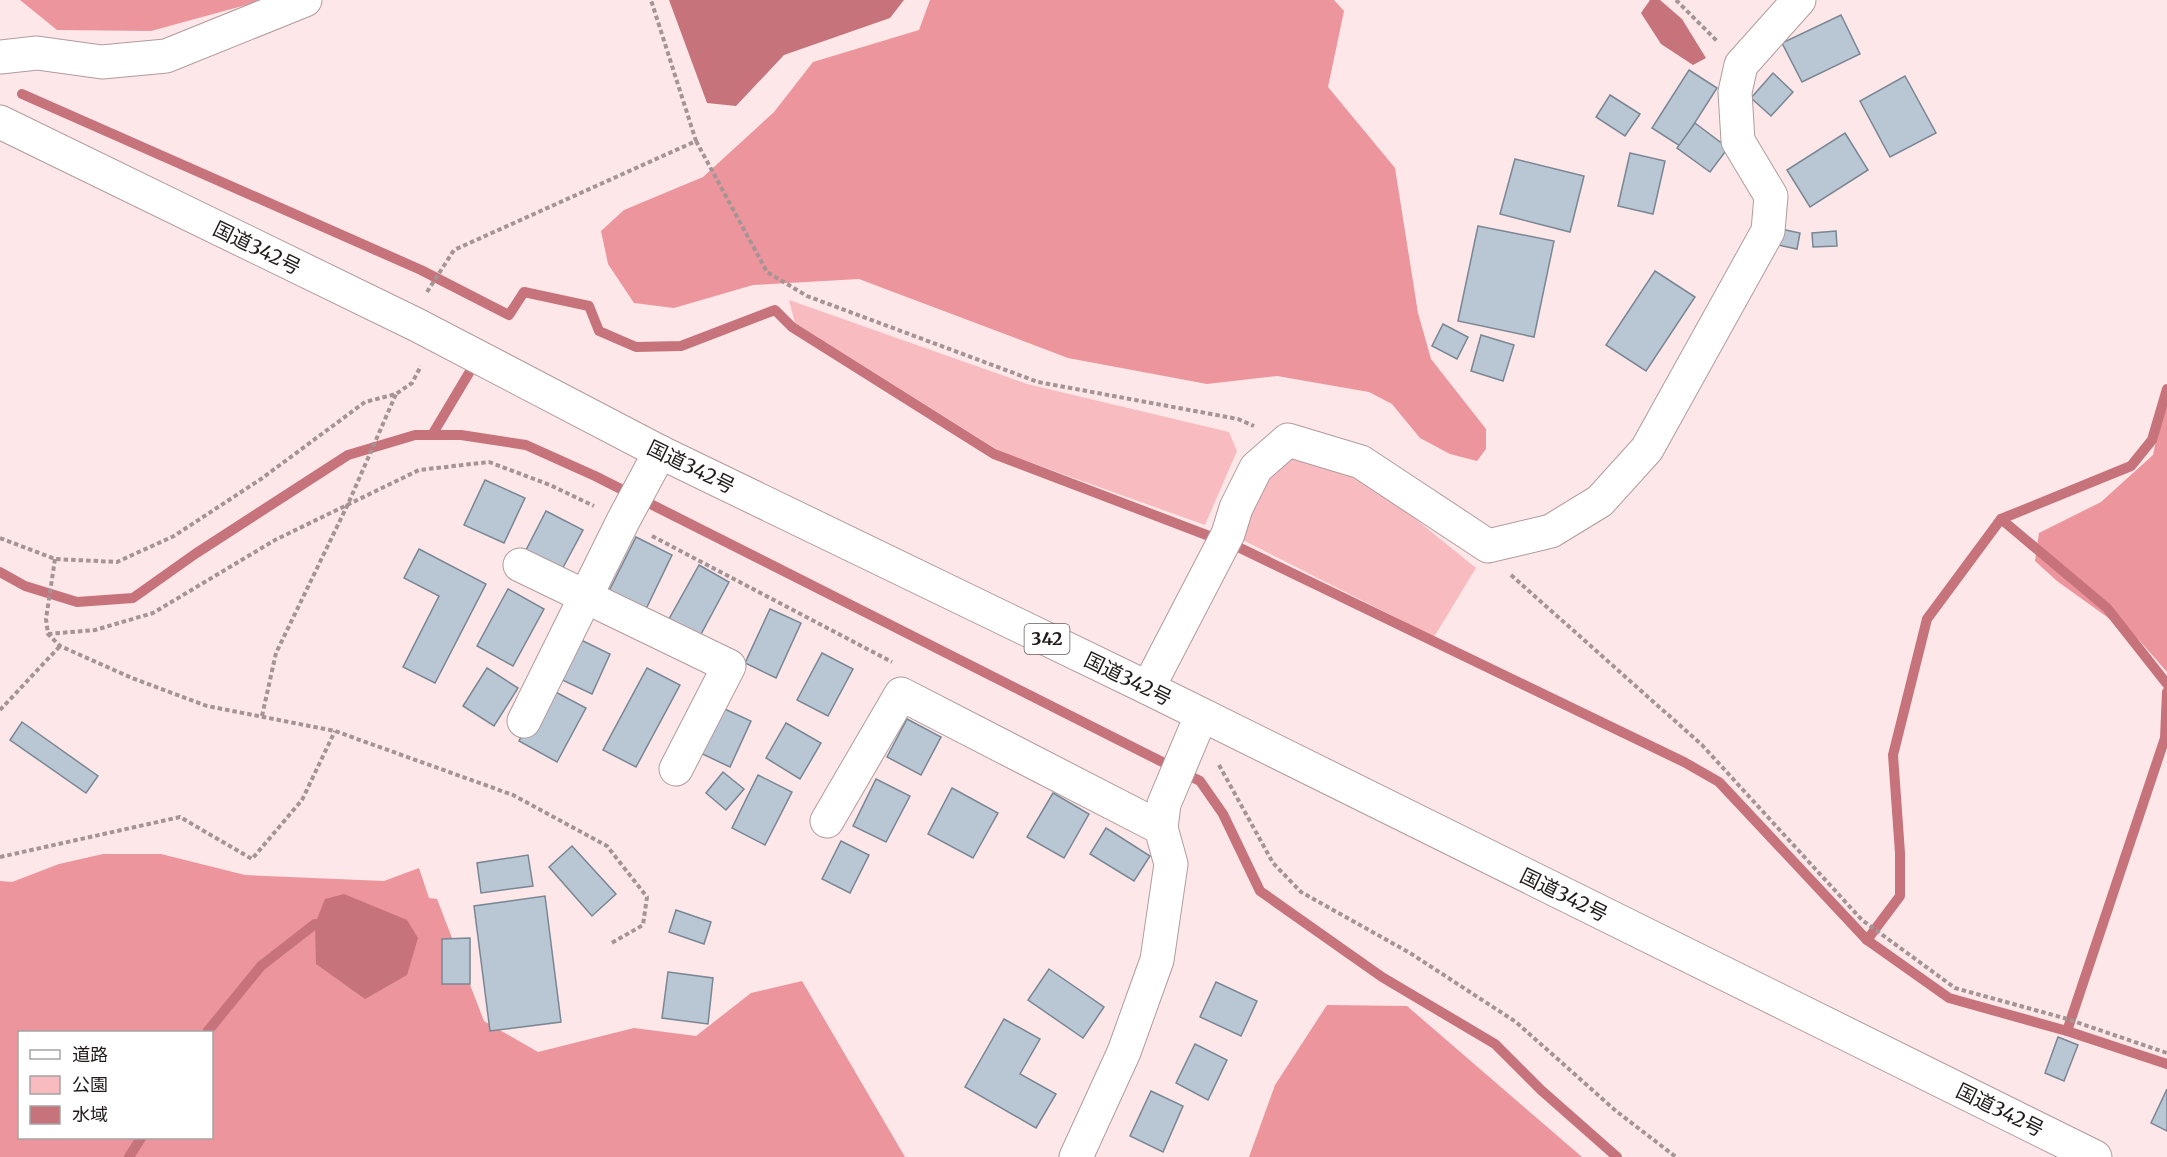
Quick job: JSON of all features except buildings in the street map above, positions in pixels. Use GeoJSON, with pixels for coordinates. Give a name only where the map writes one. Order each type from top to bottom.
{"type":"FeatureCollection","features":[{"type":"Feature","properties":{"kind":"main road"},"geometry":{"type":"LineString","coordinates":[[0,57],[37,53],[102,62],[166,56],[305,0]]}},
{"type":"Feature","properties":{"kind":"main road"},"geometry":{"type":"LineString","coordinates":[[1148,688],[1228,534],[1236,508],[1256,468],[1288,440],[1361,462],[1488,546],[1551,531],[1600,501],[1647,449],[1767,231],[1771,196],[1738,141],[1735,92],[1741,65],[1799,0]]}},
{"type":"Feature","properties":{"kind":"main road","name":"国道342号"},"geometry":{"type":"LineString","coordinates":[[0,122],[427,331],[660,452],[1148,688],[1200,722],[2095,1157]]}},
{"type":"Feature","properties":{"kind":"main road"},"geometry":{"type":"LineString","coordinates":[[524,721],[623,520],[660,452]]}},
{"type":"Feature","properties":{"kind":"main road"},"geometry":{"type":"LineString","coordinates":[[520,565],[729,666],[676,768]]}},
{"type":"Feature","properties":{"kind":"main road"},"geometry":{"type":"LineString","coordinates":[[827,820],[901,694],[1161,828]]}},
{"type":"Feature","properties":{"kind":"main road"},"geometry":{"type":"LineString","coordinates":[[1076,1157],[1124,1052],[1157,960],[1172,864],[1161,828],[1164,804],[1200,722]]}},
{"type":"Feature","properties":{"kind":"path"},"geometry":{"type":"LineString","coordinates":[[651,0],[696,141],[766,272],[807,296],[1038,381],[1238,419],[1288,440]]}},
{"type":"Feature","properties":{"kind":"path"},"geometry":{"type":"LineString","coordinates":[[1676,0],[1741,65]]}},
{"type":"Feature","properties":{"kind":"path"},"geometry":{"type":"LineString","coordinates":[[0,537],[55,559],[117,562],[174,536],[261,479],[365,402],[396,394],[412,383],[427,331],[428,290],[454,250],[696,141]]}},
{"type":"Feature","properties":{"kind":"path"},"geometry":{"type":"LineString","coordinates":[[262,716],[276,653],[357,483],[396,394]]}},
{"type":"Feature","properties":{"kind":"path"},"geometry":{"type":"LineString","coordinates":[[1488,546],[1509,572],[1702,745],[1862,920],[1955,988],[2064,1018],[2167,1053]]}},
{"type":"Feature","properties":{"kind":"path"},"geometry":{"type":"LineString","coordinates":[[55,559],[46,619],[48,634],[60,646],[132,678],[207,706],[335,730],[513,795],[607,846],[647,897],[643,925],[610,944]]}},
{"type":"Feature","properties":{"kind":"path"},"geometry":{"type":"LineString","coordinates":[[0,710],[60,646]]}},
{"type":"Feature","properties":{"kind":"path"},"geometry":{"type":"LineString","coordinates":[[1200,722],[1273,864],[1301,892],[1410,953],[1516,1022],[1616,1111],[1676,1157]]}},
{"type":"Feature","properties":{"kind":"path"},"geometry":{"type":"LineString","coordinates":[[0,857],[180,817],[252,859],[302,800],[335,730]]}},
{"type":"Feature","properties":{"kind":"green space"},"geometry":{"type":"Polygon","coordinates":[[[789,300],[1027,384],[1229,432],[1237,451],[1205,525],[1001,452],[795,323],[789,300]]]}},
{"type":"Feature","properties":{"kind":"green space"},"geometry":{"type":"Polygon","coordinates":[[[1292,455],[1355,470],[1476,568],[1434,637],[1241,539],[1249,497],[1292,455]]]}},
{"type":"Feature","properties":{"kind":"shaded area"},"geometry":{"type":"Polygon","coordinates":[[[20,0],[264,0],[151,31],[57,30],[20,0]]]}},
{"type":"Feature","properties":{"kind":"shaded area"},"geometry":{"type":"Polygon","coordinates":[[[930,0],[1334,0],[1344,11],[1328,87],[1395,168],[1418,313],[1431,359],[1486,429],[1486,449],[1477,461],[1450,454],[1420,438],[1392,404],[1369,392],[1277,376],[1207,384],[1068,358],[859,279],[753,285],[674,308],[634,303],[608,264],[601,231],[624,210],[703,177],[774,112],[813,62],[919,30],[930,0]]]}},
{"type":"Feature","properties":{"kind":"shaded area"},"geometry":{"type":"Polygon","coordinates":[[[2167,389],[2167,672],[2139,640],[2057,581],[2035,561],[2039,533],[2101,502],[2153,455],[2167,389]]]}},
{"type":"Feature","properties":{"kind":"shaded area"},"geometry":{"type":"Polygon","coordinates":[[[103,854],[161,854],[245,875],[384,881],[419,868],[429,898],[437,899],[484,1021],[538,1052],[634,1028],[696,1036],[751,993],[802,981],[905,1157],[0,1157],[0,881],[12,882],[59,864],[103,854]]]}},
{"type":"Feature","properties":{"kind":"shaded area"},"geometry":{"type":"Polygon","coordinates":[[[1327,1005],[1407,1006],[1582,1157],[1249,1157],[1275,1085],[1327,1005]]]}},
{"type":"Feature","properties":{"kind":"water"},"geometry":{"type":"Polygon","coordinates":[[[669,0],[904,0],[890,18],[784,55],[736,106],[707,103],[669,0]]]}},
{"type":"Feature","properties":{"kind":"water"},"geometry":{"type":"Polygon","coordinates":[[[1650,0],[1660,0],[1682,19],[1706,58],[1693,65],[1661,44],[1641,13],[1650,0]]]}},
{"type":"Feature","properties":{"kind":"water"},"geometry":{"type":"Polygon","coordinates":[[[344,894],[407,920],[418,938],[407,975],[365,999],[316,964],[315,924],[325,899],[344,894]]]}},
{"type":"Feature","properties":{"kind":"waterway"},"geometry":{"type":"LineString","coordinates":[[22,94],[421,270],[509,315],[524,292],[589,306],[599,331],[636,347],[681,346],[775,310],[792,327],[994,454],[1238,547],[1684,762],[1719,782],[1867,940],[1949,998],[2067,1031],[2167,1064]]}},
{"type":"Feature","properties":{"kind":"waterway"},"geometry":{"type":"LineString","coordinates":[[432,435],[469,373]]}},
{"type":"Feature","properties":{"kind":"waterway"},"geometry":{"type":"LineString","coordinates":[[1867,940],[1900,896],[1900,853],[1893,755],[1927,619],[2001,519],[2131,466],[2152,440],[2167,389]]}},
{"type":"Feature","properties":{"kind":"waterway"},"geometry":{"type":"LineString","coordinates":[[0,572],[25,586],[77,602],[133,598],[195,554],[348,455],[415,435],[461,435],[526,445],[595,476],[1200,781],[1223,814],[1260,891],[1382,977],[1495,1044],[1541,1090],[1617,1157]]}},
{"type":"Feature","properties":{"kind":"waterway"},"geometry":{"type":"LineString","coordinates":[[2001,519],[2107,608],[2167,684]]}},
{"type":"Feature","properties":{"kind":"waterway"},"geometry":{"type":"LineString","coordinates":[[2067,1031],[2165,738],[2167,692]]}},
{"type":"Feature","properties":{"kind":"waterway"},"geometry":{"type":"LineString","coordinates":[[208,1031],[261,966],[315,924]]}},
{"type":"Feature","properties":{"kind":"waterway"},"geometry":{"type":"LineString","coordinates":[[129,1157],[140,1139]]}}]}
